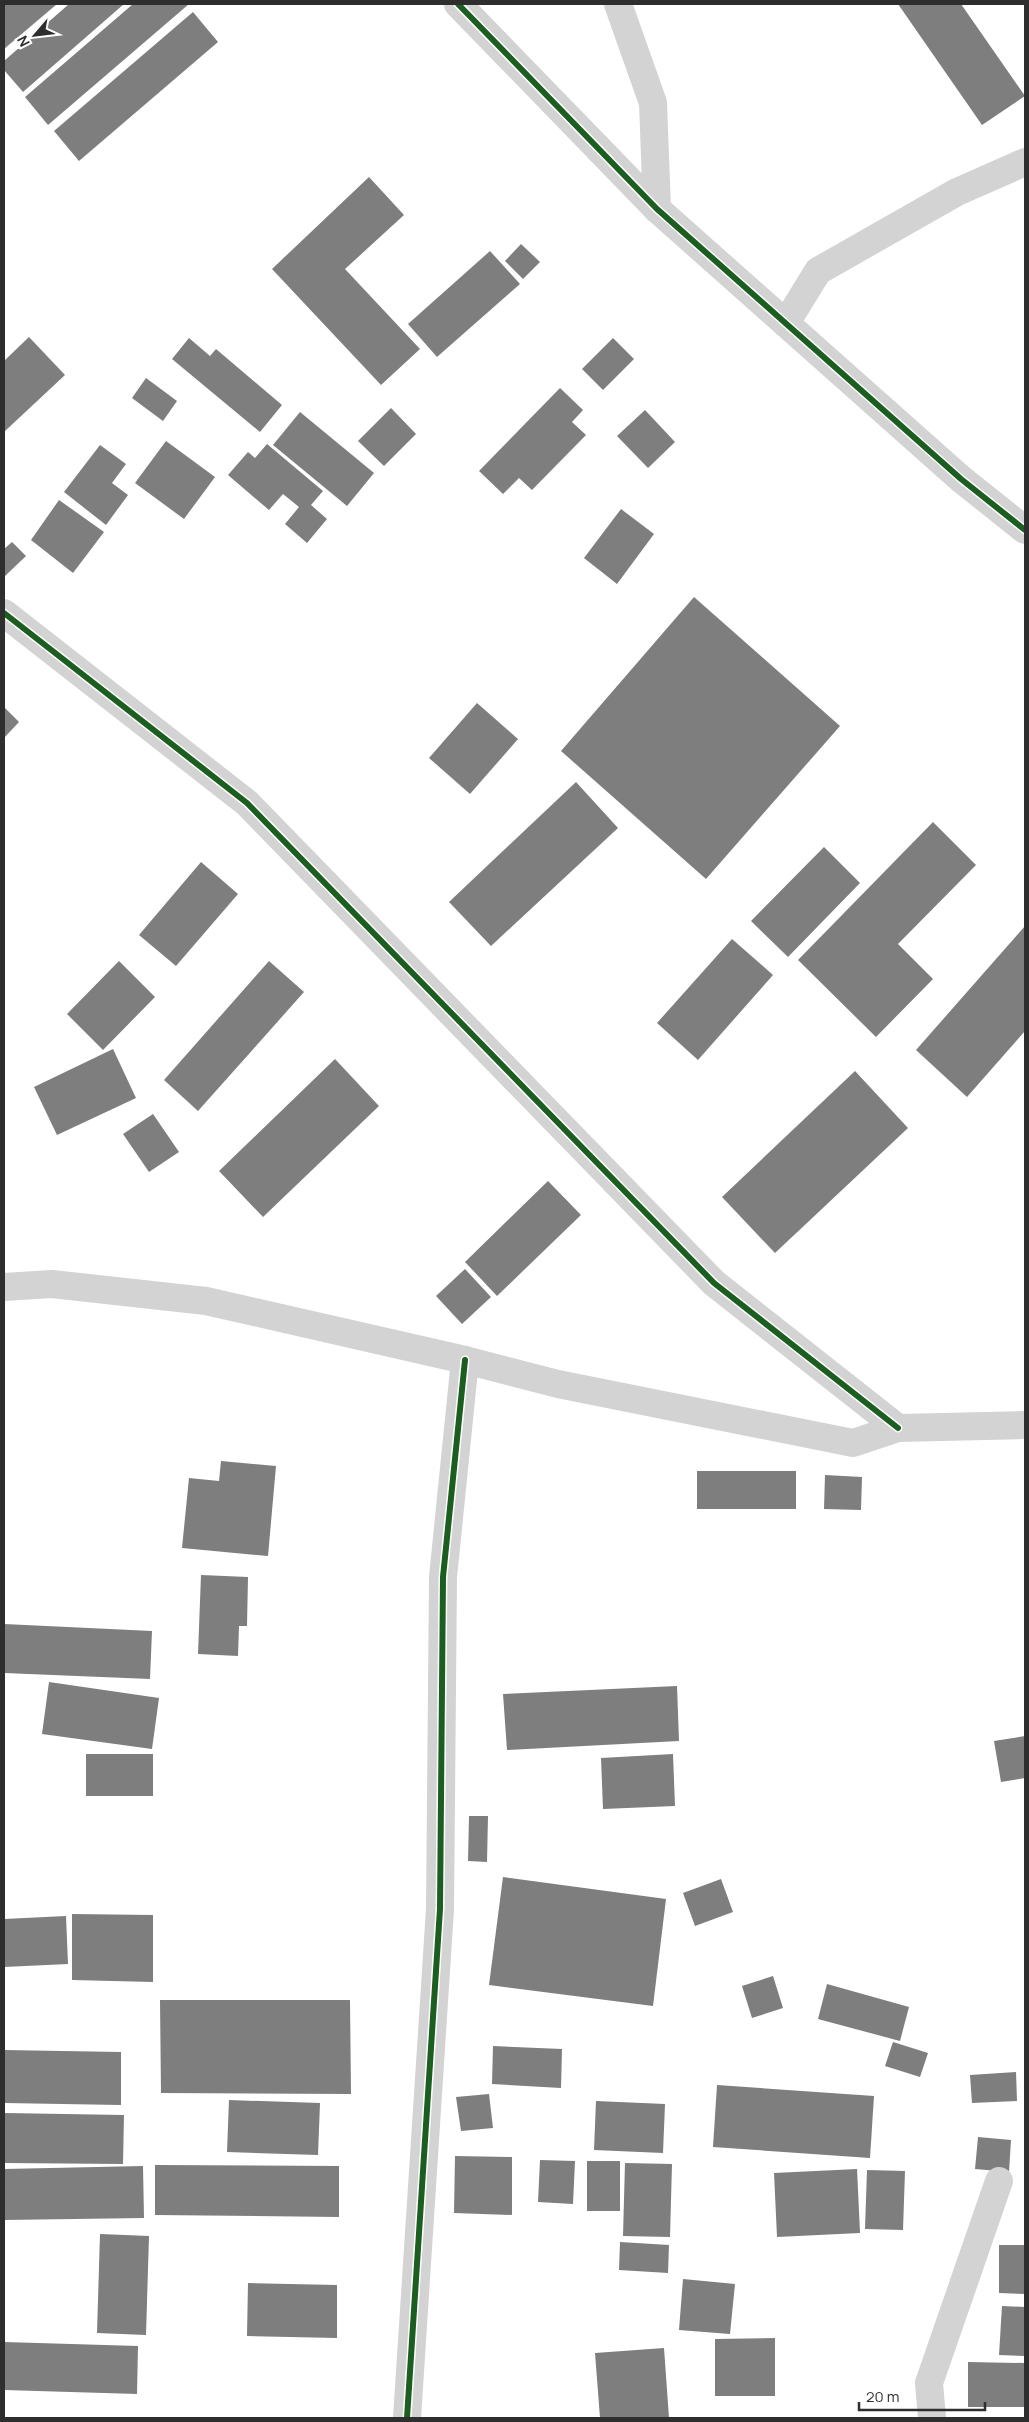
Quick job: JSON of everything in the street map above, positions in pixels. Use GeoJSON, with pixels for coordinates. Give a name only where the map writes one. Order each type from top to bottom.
{"type":"FeatureCollection","features":[{"type":"Feature","properties":{"kind":"street"},"geometry":{"type":"LineString","coordinates":[[458,4],[657,209],[961,479],[1025,530]]}},
{"type":"Feature","properties":{"kind":"street"},"geometry":{"type":"LineString","coordinates":[[618,4],[653,103],[657,209]]}},
{"type":"Feature","properties":{"kind":"street"},"geometry":{"type":"LineString","coordinates":[[786,323],[818,271],[957,192],[1025,162]]}},
{"type":"Feature","properties":{"kind":"street"},"geometry":{"type":"LineString","coordinates":[[4,613],[247,803],[714,1283],[898,1428]]}},
{"type":"Feature","properties":{"kind":"street"},"geometry":{"type":"LineString","coordinates":[[7,1284],[52,1284],[206,1301],[465,1360],[558,1384],[853,1443],[898,1428],[1025,1425]]}},
{"type":"Feature","properties":{"kind":"street"},"geometry":{"type":"LineString","coordinates":[[407,2418],[440,1909],[443,1577],[465,1360]]}},
{"type":"Feature","properties":{"kind":"street"},"geometry":{"type":"LineString","coordinates":[[932,2418],[929,2383],[998,2181]]}},
{"type":"Feature","properties":{"kind":"building"},"geometry":{"type":"Polygon","coordinates":[[[4,4],[57,4],[4,49],[4,4]]]}},
{"type":"Feature","properties":{"kind":"building"},"geometry":{"type":"Polygon","coordinates":[[[69,4],[124,4],[23,92],[4,70],[4,61],[69,4]]]}},
{"type":"Feature","properties":{"kind":"building"},"geometry":{"type":"Polygon","coordinates":[[[133,4],[189,4],[48,125],[25,97],[133,4]]]}},
{"type":"Feature","properties":{"kind":"building"},"geometry":{"type":"Polygon","coordinates":[[[898,4],[961,4],[1025,96],[982,125],[898,4]]]}},
{"type":"Feature","properties":{"kind":"building"},"geometry":{"type":"Polygon","coordinates":[[[193,12],[218,42],[79,161],[54,131],[193,12]]]}},
{"type":"Feature","properties":{"kind":"building"},"geometry":{"type":"Polygon","coordinates":[[[369,177],[404,215],[345,269],[420,349],[381,385],[272,269],[369,177]]]}},
{"type":"Feature","properties":{"kind":"building"},"geometry":{"type":"Polygon","coordinates":[[[521,244],[540,262],[523,279],[505,261],[521,244]]]}},
{"type":"Feature","properties":{"kind":"building"},"geometry":{"type":"Polygon","coordinates":[[[490,251],[520,284],[437,357],[408,324],[490,251]]]}},
{"type":"Feature","properties":{"kind":"building"},"geometry":{"type":"Polygon","coordinates":[[[29,337],[65,375],[4,432],[4,361],[29,337]]]}},
{"type":"Feature","properties":{"kind":"building"},"geometry":{"type":"Polygon","coordinates":[[[189,338],[210,356],[216,349],[282,405],[260,432],[172,359],[189,338]]]}},
{"type":"Feature","properties":{"kind":"building"},"geometry":{"type":"Polygon","coordinates":[[[613,338],[634,359],[603,390],[582,369],[613,338]]]}},
{"type":"Feature","properties":{"kind":"building"},"geometry":{"type":"Polygon","coordinates":[[[146,378],[177,401],[163,421],[132,398],[146,378]]]}},
{"type":"Feature","properties":{"kind":"building"},"geometry":{"type":"Polygon","coordinates":[[[560,388],[583,410],[572,422],[586,435],[532,490],[519,478],[503,494],[479,471],[560,388]]]}},
{"type":"Feature","properties":{"kind":"building"},"geometry":{"type":"Polygon","coordinates":[[[391,408],[416,434],[384,466],[358,441],[391,408]]]}},
{"type":"Feature","properties":{"kind":"building"},"geometry":{"type":"Polygon","coordinates":[[[645,410],[675,442],[648,468],[617,436],[645,410]]]}},
{"type":"Feature","properties":{"kind":"building"},"geometry":{"type":"Polygon","coordinates":[[[300,412],[374,473],[347,506],[273,445],[300,412]]]}},
{"type":"Feature","properties":{"kind":"building"},"geometry":{"type":"Polygon","coordinates":[[[166,441],[215,477],[184,519],[135,483],[166,441]]]}},
{"type":"Feature","properties":{"kind":"building"},"geometry":{"type":"Polygon","coordinates":[[[267,444],[323,491],[311,505],[327,519],[307,543],[285,524],[299,507],[283,494],[269,510],[228,475],[248,452],[255,458],[267,444]]]}},
{"type":"Feature","properties":{"kind":"building"},"geometry":{"type":"Polygon","coordinates":[[[100,445],[126,464],[112,483],[128,495],[106,525],[64,492],[100,445]]]}},
{"type":"Feature","properties":{"kind":"building"},"geometry":{"type":"Polygon","coordinates":[[[59,500],[104,532],[73,573],[31,540],[59,500]]]}},
{"type":"Feature","properties":{"kind":"building"},"geometry":{"type":"Polygon","coordinates":[[[621,509],[654,534],[617,584],[584,558],[621,509]]]}},
{"type":"Feature","properties":{"kind":"building"},"geometry":{"type":"Polygon","coordinates":[[[12,542],[26,556],[4,577],[4,549],[12,542]]]}},
{"type":"Feature","properties":{"kind":"building"},"geometry":{"type":"Polygon","coordinates":[[[694,597],[840,726],[706,879],[561,751],[694,597]]]}},
{"type":"Feature","properties":{"kind":"building"},"geometry":{"type":"Polygon","coordinates":[[[477,703],[518,739],[470,794],[429,758],[477,703]]]}},
{"type":"Feature","properties":{"kind":"building"},"geometry":{"type":"Polygon","coordinates":[[[4,707],[19,722],[4,738],[4,707]]]}},
{"type":"Feature","properties":{"kind":"building"},"geometry":{"type":"Polygon","coordinates":[[[576,782],[618,828],[491,946],[449,902],[576,782]]]}},
{"type":"Feature","properties":{"kind":"building"},"geometry":{"type":"Polygon","coordinates":[[[933,822],[976,865],[898,944],[933,979],[876,1037],[798,960],[933,822]]]}},
{"type":"Feature","properties":{"kind":"building"},"geometry":{"type":"Polygon","coordinates":[[[824,847],[860,883],[788,957],[751,921],[824,847]]]}},
{"type":"Feature","properties":{"kind":"building"},"geometry":{"type":"Polygon","coordinates":[[[201,862],[238,894],[176,966],[139,935],[201,862]]]}},
{"type":"Feature","properties":{"kind":"building"},"geometry":{"type":"Polygon","coordinates":[[[1025,926],[1025,1031],[967,1097],[916,1050],[1025,926]]]}},
{"type":"Feature","properties":{"kind":"building"},"geometry":{"type":"Polygon","coordinates":[[[732,939],[773,975],[698,1060],[657,1023],[732,939]]]}},
{"type":"Feature","properties":{"kind":"building"},"geometry":{"type":"Polygon","coordinates":[[[119,961],[155,997],[103,1050],[67,1014],[119,961]]]}},
{"type":"Feature","properties":{"kind":"building"},"geometry":{"type":"Polygon","coordinates":[[[269,961],[304,992],[198,1111],[164,1080],[269,961]]]}},
{"type":"Feature","properties":{"kind":"building"},"geometry":{"type":"Polygon","coordinates":[[[113,1049],[136,1098],[57,1135],[34,1087],[113,1049]]]}},
{"type":"Feature","properties":{"kind":"building"},"geometry":{"type":"Polygon","coordinates":[[[335,1059],[379,1106],[263,1217],[219,1171],[335,1059]]]}},
{"type":"Feature","properties":{"kind":"building"},"geometry":{"type":"Polygon","coordinates":[[[855,1071],[908,1128],[775,1253],[722,1197],[855,1071]]]}},
{"type":"Feature","properties":{"kind":"building"},"geometry":{"type":"Polygon","coordinates":[[[153,1114],[179,1152],[149,1172],[123,1134],[153,1114]]]}},
{"type":"Feature","properties":{"kind":"building"},"geometry":{"type":"Polygon","coordinates":[[[548,1181],[581,1215],[497,1296],[465,1262],[548,1181]]]}},
{"type":"Feature","properties":{"kind":"building"},"geometry":{"type":"Polygon","coordinates":[[[465,1269],[491,1297],[462,1324],[436,1296],[465,1269]]]}},
{"type":"Feature","properties":{"kind":"building"},"geometry":{"type":"Polygon","coordinates":[[[221,1461],[276,1466],[268,1556],[182,1548],[189,1478],[219,1481],[221,1461]]]}},
{"type":"Feature","properties":{"kind":"building"},"geometry":{"type":"Polygon","coordinates":[[[697,1471],[796,1471],[796,1509],[697,1509],[697,1471]]]}},
{"type":"Feature","properties":{"kind":"building"},"geometry":{"type":"Polygon","coordinates":[[[825,1475],[862,1477],[861,1510],[824,1509],[825,1475]]]}},
{"type":"Feature","properties":{"kind":"building"},"geometry":{"type":"Polygon","coordinates":[[[201,1575],[248,1577],[247,1626],[239,1626],[238,1656],[198,1654],[201,1575]]]}},
{"type":"Feature","properties":{"kind":"building"},"geometry":{"type":"Polygon","coordinates":[[[4,1624],[152,1631],[150,1679],[4,1673],[4,1624]]]}},
{"type":"Feature","properties":{"kind":"building"},"geometry":{"type":"Polygon","coordinates":[[[49,1682],[159,1698],[152,1749],[42,1734],[49,1682]]]}},
{"type":"Feature","properties":{"kind":"building"},"geometry":{"type":"Polygon","coordinates":[[[677,1686],[679,1741],[507,1750],[503,1694],[677,1686]]]}},
{"type":"Feature","properties":{"kind":"building"},"geometry":{"type":"Polygon","coordinates":[[[1025,1736],[1025,1778],[1001,1782],[994,1741],[1025,1736]]]}},
{"type":"Feature","properties":{"kind":"building"},"geometry":{"type":"Polygon","coordinates":[[[86,1754],[153,1754],[153,1796],[86,1796],[86,1754]]]}},
{"type":"Feature","properties":{"kind":"building"},"geometry":{"type":"Polygon","coordinates":[[[673,1754],[675,1806],[603,1809],[601,1758],[673,1754]]]}},
{"type":"Feature","properties":{"kind":"building"},"geometry":{"type":"Polygon","coordinates":[[[469,1816],[488,1816],[487,1862],[468,1861],[469,1816]]]}},
{"type":"Feature","properties":{"kind":"building"},"geometry":{"type":"Polygon","coordinates":[[[503,1877],[666,1899],[653,2006],[489,1985],[503,1877]]]}},
{"type":"Feature","properties":{"kind":"building"},"geometry":{"type":"Polygon","coordinates":[[[721,1879],[733,1912],[695,1926],[683,1893],[721,1879]]]}},
{"type":"Feature","properties":{"kind":"building"},"geometry":{"type":"Polygon","coordinates":[[[72,1914],[153,1915],[153,1982],[72,1980],[72,1914]]]}},
{"type":"Feature","properties":{"kind":"building"},"geometry":{"type":"Polygon","coordinates":[[[66,1916],[68,1964],[4,1967],[4,1919],[66,1916]]]}},
{"type":"Feature","properties":{"kind":"building"},"geometry":{"type":"Polygon","coordinates":[[[773,1976],[783,2008],[752,2018],[742,1986],[773,1976]]]}},
{"type":"Feature","properties":{"kind":"building"},"geometry":{"type":"Polygon","coordinates":[[[827,1984],[909,2007],[900,2041],[818,2019],[827,1984]]]}},
{"type":"Feature","properties":{"kind":"building"},"geometry":{"type":"Polygon","coordinates":[[[160,2000],[350,2000],[351,2094],[161,2093],[160,2000]]]}},
{"type":"Feature","properties":{"kind":"building"},"geometry":{"type":"Polygon","coordinates":[[[893,2042],[928,2053],[920,2077],[885,2066],[893,2042]]]}},
{"type":"Feature","properties":{"kind":"building"},"geometry":{"type":"Polygon","coordinates":[[[493,2046],[562,2049],[561,2088],[492,2084],[493,2046]]]}},
{"type":"Feature","properties":{"kind":"building"},"geometry":{"type":"Polygon","coordinates":[[[4,2050],[121,2052],[121,2105],[4,2103],[4,2050]]]}},
{"type":"Feature","properties":{"kind":"building"},"geometry":{"type":"Polygon","coordinates":[[[1016,2072],[1017,2101],[972,2103],[970,2075],[1016,2072]]]}},
{"type":"Feature","properties":{"kind":"building"},"geometry":{"type":"Polygon","coordinates":[[[717,2085],[874,2096],[870,2158],[713,2147],[717,2085]]]}},
{"type":"Feature","properties":{"kind":"building"},"geometry":{"type":"Polygon","coordinates":[[[489,2094],[493,2128],[461,2131],[456,2097],[489,2094]]]}},
{"type":"Feature","properties":{"kind":"building"},"geometry":{"type":"Polygon","coordinates":[[[229,2100],[320,2103],[318,2155],[227,2152],[229,2100]]]}},
{"type":"Feature","properties":{"kind":"building"},"geometry":{"type":"Polygon","coordinates":[[[596,2101],[665,2104],[663,2153],[594,2150],[596,2101]]]}},
{"type":"Feature","properties":{"kind":"building"},"geometry":{"type":"Polygon","coordinates":[[[4,2113],[124,2115],[123,2164],[4,2163],[4,2113]]]}},
{"type":"Feature","properties":{"kind":"building"},"geometry":{"type":"Polygon","coordinates":[[[978,2137],[1011,2140],[1009,2172],[975,2169],[978,2137]]]}},
{"type":"Feature","properties":{"kind":"building"},"geometry":{"type":"Polygon","coordinates":[[[455,2156],[512,2157],[512,2215],[454,2213],[455,2156]]]}},
{"type":"Feature","properties":{"kind":"building"},"geometry":{"type":"Polygon","coordinates":[[[540,2160],[575,2161],[573,2204],[538,2202],[540,2160]]]}},
{"type":"Feature","properties":{"kind":"building"},"geometry":{"type":"Polygon","coordinates":[[[587,2161],[620,2161],[620,2211],[587,2211],[587,2161]]]}},
{"type":"Feature","properties":{"kind":"building"},"geometry":{"type":"Polygon","coordinates":[[[625,2163],[672,2164],[670,2237],[623,2236],[625,2163]]]}},
{"type":"Feature","properties":{"kind":"building"},"geometry":{"type":"Polygon","coordinates":[[[155,2165],[339,2166],[339,2217],[155,2215],[155,2165]]]}},
{"type":"Feature","properties":{"kind":"building"},"geometry":{"type":"Polygon","coordinates":[[[143,2166],[144,2218],[4,2220],[4,2169],[143,2166]]]}},
{"type":"Feature","properties":{"kind":"building"},"geometry":{"type":"Polygon","coordinates":[[[857,2169],[860,2233],[777,2237],[774,2173],[857,2169]]]}},
{"type":"Feature","properties":{"kind":"building"},"geometry":{"type":"Polygon","coordinates":[[[867,2170],[905,2171],[903,2230],[865,2229],[867,2170]]]}},
{"type":"Feature","properties":{"kind":"building"},"geometry":{"type":"Polygon","coordinates":[[[100,2234],[149,2236],[146,2335],[97,2333],[100,2234]]]}},
{"type":"Feature","properties":{"kind":"building"},"geometry":{"type":"Polygon","coordinates":[[[620,2242],[669,2245],[668,2273],[619,2270],[620,2242]]]}},
{"type":"Feature","properties":{"kind":"building"},"geometry":{"type":"Polygon","coordinates":[[[999,2245],[1025,2245],[1025,2294],[999,2293],[999,2245]]]}},
{"type":"Feature","properties":{"kind":"building"},"geometry":{"type":"Polygon","coordinates":[[[683,2279],[735,2284],[730,2334],[679,2330],[683,2279]]]}},
{"type":"Feature","properties":{"kind":"building"},"geometry":{"type":"Polygon","coordinates":[[[248,2283],[337,2285],[337,2338],[247,2336],[248,2283]]]}},
{"type":"Feature","properties":{"kind":"building"},"geometry":{"type":"Polygon","coordinates":[[[1002,2306],[1025,2307],[1025,2356],[999,2355],[1002,2306]]]}},
{"type":"Feature","properties":{"kind":"building"},"geometry":{"type":"Polygon","coordinates":[[[775,2338],[775,2396],[715,2396],[715,2339],[775,2338]]]}},
{"type":"Feature","properties":{"kind":"building"},"geometry":{"type":"Polygon","coordinates":[[[4,2342],[138,2346],[137,2394],[4,2390],[4,2342]]]}},
{"type":"Feature","properties":{"kind":"building"},"geometry":{"type":"Polygon","coordinates":[[[664,2348],[669,2418],[600,2418],[595,2353],[664,2348]]]}},
{"type":"Feature","properties":{"kind":"building"},"geometry":{"type":"Polygon","coordinates":[[[968,2362],[1025,2363],[1025,2407],[968,2407],[968,2362]]]}},
{"type":"Feature","properties":{"kind":"cycle path"},"geometry":{"type":"LineString","coordinates":[[458,4],[657,209],[961,479],[1025,530]]}},
{"type":"Feature","properties":{"kind":"cycle path"},"geometry":{"type":"LineString","coordinates":[[4,613],[247,803],[714,1283],[898,1428]]}},
{"type":"Feature","properties":{"kind":"cycle path"},"geometry":{"type":"LineString","coordinates":[[407,2418],[440,1909],[443,1577],[465,1360]]}}]}
